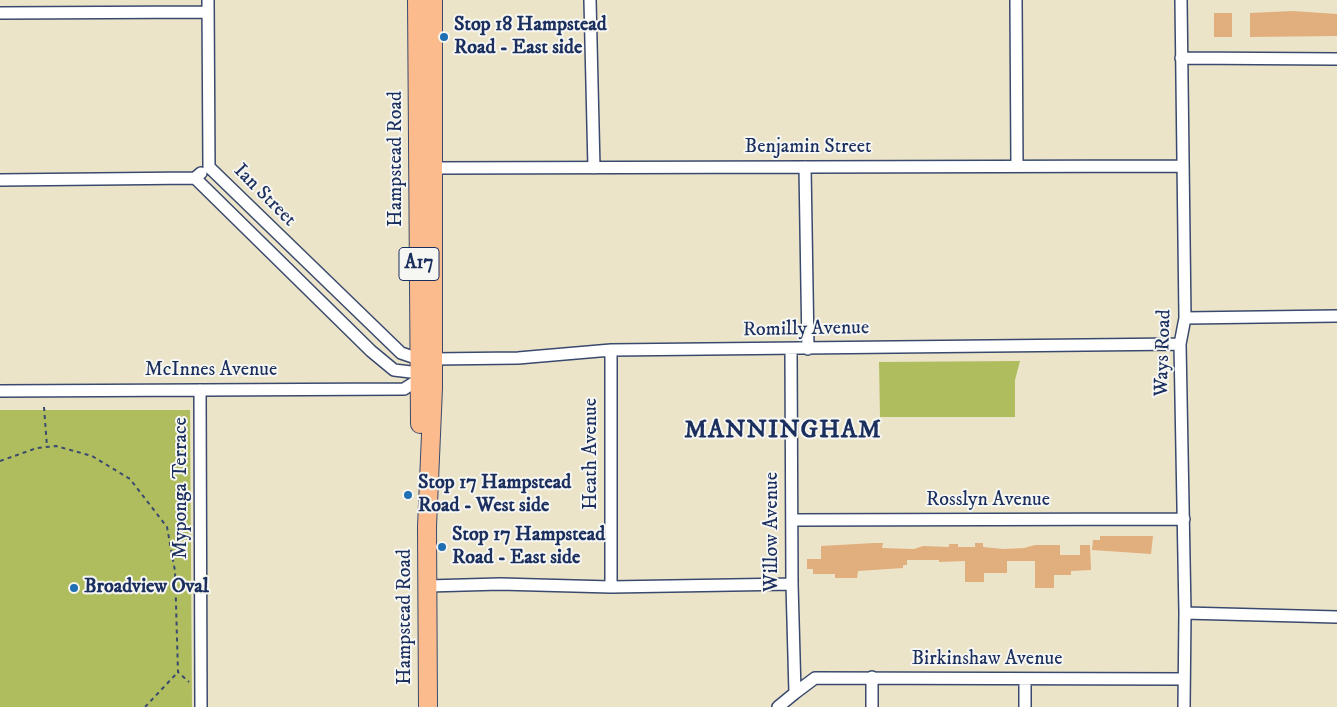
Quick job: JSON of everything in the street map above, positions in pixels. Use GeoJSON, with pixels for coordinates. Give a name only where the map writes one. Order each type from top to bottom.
{"type":"FeatureCollection","features":[{"type":"Feature","properties":{"kind":"highway","name":"Hampstead Road"},"geometry":{"type":"LineString","coordinates":[[417,0],[425,169]]}},
{"type":"Feature","properties":{"kind":"highway","name":"Hampstead Road"},"geometry":{"type":"LineString","coordinates":[[428,707],[425,169],[433,0]]}},
{"type":"Feature","properties":{"kind":"street"},"geometry":{"type":"LineString","coordinates":[[590,0],[594,168]]}},
{"type":"Feature","properties":{"kind":"street"},"geometry":{"type":"LineString","coordinates":[[1016,0],[1017,166]]}},
{"type":"Feature","properties":{"kind":"street","name":"Ways Road"},"geometry":{"type":"LineString","coordinates":[[1181,0],[1185,318],[1180,344],[1184,519],[1184,707]]}},
{"type":"Feature","properties":{"kind":"street"},"geometry":{"type":"LineString","coordinates":[[0,13],[208,6]]}},
{"type":"Feature","properties":{"kind":"street","name":"Ian Street"},"geometry":{"type":"LineString","coordinates":[[208,6],[209,167],[320,277],[401,353],[425,372]]}},
{"type":"Feature","properties":{"kind":"street"},"geometry":{"type":"LineString","coordinates":[[1181,58],[1337,59]]}},
{"type":"Feature","properties":{"kind":"street","name":"Benjamin Street"},"geometry":{"type":"LineString","coordinates":[[425,169],[1182,166]]}},
{"type":"Feature","properties":{"kind":"street"},"geometry":{"type":"LineString","coordinates":[[0,180],[195,178],[209,167]]}},
{"type":"Feature","properties":{"kind":"street"},"geometry":{"type":"LineString","coordinates":[[806,167],[808,349]]}},
{"type":"Feature","properties":{"kind":"street","name":"Ian Street"},"geometry":{"type":"LineString","coordinates":[[195,178],[371,351],[394,370]]}},
{"type":"Feature","properties":{"kind":"street"},"geometry":{"type":"LineString","coordinates":[[307,287],[320,277]]}},
{"type":"Feature","properties":{"kind":"street"},"geometry":{"type":"LineString","coordinates":[[1185,318],[1337,316]]}},
{"type":"Feature","properties":{"kind":"street","name":"Romilly Avenue"},"geometry":{"type":"LineString","coordinates":[[425,372],[518,358],[611,350],[791,350],[1180,344]]}},
{"type":"Feature","properties":{"kind":"street","name":"Heath Avenue"},"geometry":{"type":"LineString","coordinates":[[611,350],[611,587]]}},
{"type":"Feature","properties":{"kind":"street","name":"Willow Avenue"},"geometry":{"type":"LineString","coordinates":[[791,350],[792,584],[795,692]]}},
{"type":"Feature","properties":{"kind":"street"},"geometry":{"type":"LineString","coordinates":[[391,389],[396,378],[394,370],[425,372]]}},
{"type":"Feature","properties":{"kind":"street","name":"McInnes Avenue"},"geometry":{"type":"LineString","coordinates":[[0,391],[391,389],[404,388],[425,372]]}},
{"type":"Feature","properties":{"kind":"street","name":"Myponga Terrace"},"geometry":{"type":"LineString","coordinates":[[200,390],[201,707]]}},
{"type":"Feature","properties":{"kind":"street","name":"Rosslyn Avenue"},"geometry":{"type":"LineString","coordinates":[[792,520],[1184,519]]}},
{"type":"Feature","properties":{"kind":"street"},"geometry":{"type":"LineString","coordinates":[[428,586],[520,584],[611,587],[792,584]]}},
{"type":"Feature","properties":{"kind":"street"},"geometry":{"type":"LineString","coordinates":[[1185,613],[1337,616]]}},
{"type":"Feature","properties":{"kind":"street"},"geometry":{"type":"LineString","coordinates":[[872,677],[872,707]]}},
{"type":"Feature","properties":{"kind":"street","name":"Birkinshaw Avenue"},"geometry":{"type":"LineString","coordinates":[[795,692],[815,678],[1184,679]]}},
{"type":"Feature","properties":{"kind":"street"},"geometry":{"type":"LineString","coordinates":[[1025,679],[1025,707]]}},
{"type":"Feature","properties":{"kind":"street"},"geometry":{"type":"LineString","coordinates":[[778,707],[795,692]]}},
{"type":"Feature","properties":{"kind":"path"},"geometry":{"type":"LineString","coordinates":[[44,407],[47,447]]}},
{"type":"Feature","properties":{"kind":"path"},"geometry":{"type":"LineString","coordinates":[[0,461],[56,446],[92,456],[130,479],[167,527],[175,571],[178,672],[145,707]]}},
{"type":"Feature","properties":{"kind":"path"},"geometry":{"type":"LineString","coordinates":[[178,672],[189,682]]}},
{"type":"Feature","properties":{"kind":"green space"},"geometry":{"type":"Polygon","coordinates":[[[1020,361],[1015,380],[1015,417],[880,417],[879,362],[1020,361]]]}},
{"type":"Feature","properties":{"kind":"green space"},"geometry":{"type":"Polygon","coordinates":[[[0,410],[190,410],[192,707],[0,707],[0,410]]]}},
{"type":"Feature","properties":{"kind":"building"},"geometry":{"type":"Polygon","coordinates":[[[1293,11],[1337,14],[1337,36],[1250,37],[1250,13],[1293,11]]]}},
{"type":"Feature","properties":{"kind":"building"},"geometry":{"type":"Polygon","coordinates":[[[1214,13],[1232,13],[1232,37],[1214,37],[1214,13]]]}},
{"type":"Feature","properties":{"kind":"building"},"geometry":{"type":"Polygon","coordinates":[[[1100,536],[1153,536],[1151,554],[1092,550],[1093,540],[1100,540],[1100,536]]]}},
{"type":"Feature","properties":{"kind":"building"},"geometry":{"type":"Polygon","coordinates":[[[883,543],[882,548],[914,549],[923,546],[949,547],[949,544],[958,544],[958,547],[975,547],[975,543],[983,543],[983,547],[1003,549],[1024,548],[1035,545],[1060,545],[1060,555],[1080,555],[1080,545],[1090,545],[1091,570],[1071,571],[1071,575],[1054,575],[1054,588],[1035,588],[1035,561],[1007,561],[1007,573],[984,573],[984,582],[965,582],[965,561],[907,560],[907,565],[903,565],[903,568],[858,571],[857,578],[835,578],[835,574],[813,574],[813,569],[807,569],[807,559],[821,559],[821,546],[883,543]]]}},
{"type":"Feature","properties":{"kind":"place","name":"Stop 18 Hampstead Road - East side"},"geometry":{"type":"Point","coordinates":[444,37]}},
{"type":"Feature","properties":{"kind":"place","name":"Stop 17 Hampstead Road - West side"},"geometry":{"type":"Point","coordinates":[408,495]}},
{"type":"Feature","properties":{"kind":"place","name":"Stop 17 Hampstead Road - East side"},"geometry":{"type":"Point","coordinates":[442,547]}},
{"type":"Feature","properties":{"kind":"place","name":"Broadview Oval"},"geometry":{"type":"Point","coordinates":[74,588]}},
{"type":"Feature","properties":{"kind":"district","name":"MANNINGHAM"},"geometry":{"type":"Point","coordinates":[783,432]}}]}
